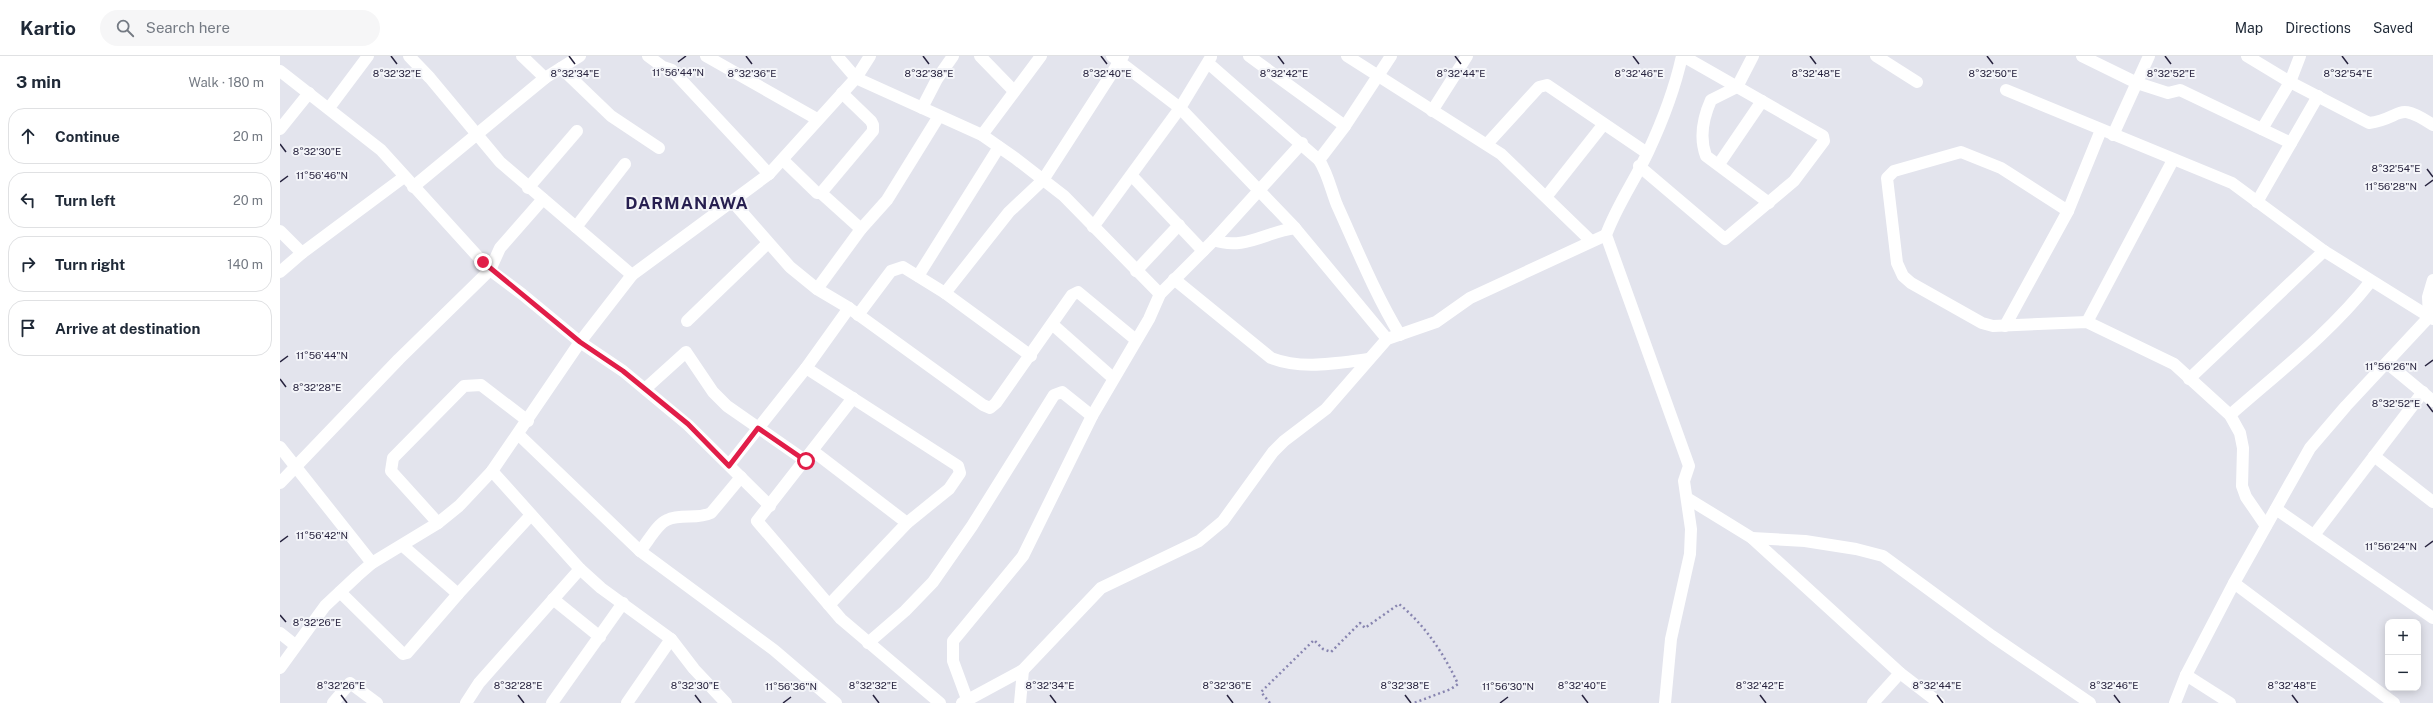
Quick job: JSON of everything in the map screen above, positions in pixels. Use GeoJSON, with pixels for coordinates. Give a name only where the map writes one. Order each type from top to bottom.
{"type":"FeatureCollection","features":[{"type":"Feature","properties":{"kind":"street"},"geometry":{"type":"LineString","coordinates":[[329,108],[368,56]]}},
{"type":"Feature","properties":{"kind":"street"},"geometry":{"type":"LineString","coordinates":[[409,56],[478,133],[500,162],[528,188],[632,275]]}},
{"type":"Feature","properties":{"kind":"street"},"geometry":{"type":"LineString","coordinates":[[522,56],[545,78]]}},
{"type":"Feature","properties":{"kind":"street"},"geometry":{"type":"LineString","coordinates":[[413,187],[545,78],[580,56]]}},
{"type":"Feature","properties":{"kind":"street"},"geometry":{"type":"LineString","coordinates":[[648,56],[663,67],[672,70],[769,174]]}},
{"type":"Feature","properties":{"kind":"street"},"geometry":{"type":"LineString","coordinates":[[706,56],[817,119]]}},
{"type":"Feature","properties":{"kind":"street"},"geometry":{"type":"LineString","coordinates":[[837,56],[856,78],[982,135],[999,147],[1064,196],[1160,294]]}},
{"type":"Feature","properties":{"kind":"street"},"geometry":{"type":"LineString","coordinates":[[280,668],[295,645],[325,606],[340,592],[372,563],[403,546],[438,523],[459,506],[492,471],[519,435],[580,342],[632,275],[769,174],[783,160],[817,119],[856,78],[870,56]]}},
{"type":"Feature","properties":{"kind":"street"},"geometry":{"type":"LineString","coordinates":[[922,108],[937,79],[953,56]]}},
{"type":"Feature","properties":{"kind":"street"},"geometry":{"type":"LineString","coordinates":[[980,56],[1014,91]]}},
{"type":"Feature","properties":{"kind":"street"},"geometry":{"type":"LineString","coordinates":[[982,135],[1041,56]]}},
{"type":"Feature","properties":{"kind":"street"},"geometry":{"type":"LineString","coordinates":[[1250,56],[1345,126]]}},
{"type":"Feature","properties":{"kind":"street"},"geometry":{"type":"LineString","coordinates":[[1347,56],[1501,154],[1591,241]]}},
{"type":"Feature","properties":{"kind":"street"},"geometry":{"type":"LineString","coordinates":[[1319,160],[1345,126],[1391,56]]}},
{"type":"Feature","properties":{"kind":"street"},"geometry":{"type":"LineString","coordinates":[[1432,111],[1466,56]]}},
{"type":"Feature","properties":{"kind":"street"},"geometry":{"type":"LineString","coordinates":[[1302,143],[1260,192],[1160,294],[1149,319],[1092,416],[1024,556],[953,641],[953,661],[964,701],[1023,670],[1101,588],[1199,541],[1212,531],[1223,521],[1273,452],[1284,441],[1326,409],[1387,339],[1436,322],[1470,298],[1606,234],[1639,166],[1648,153],[1677,80],[1683,56],[1823,136],[1824,141],[1800,175],[1725,239],[1639,166]]}},
{"type":"Feature","properties":{"kind":"street"},"geometry":{"type":"LineString","coordinates":[[1753,56],[1737,87],[1711,100],[1704,123],[1703,147],[1706,156],[1719,164],[1769,202]]}},
{"type":"Feature","properties":{"kind":"street"},"geometry":{"type":"LineString","coordinates":[[1876,56],[1917,82]]}},
{"type":"Feature","properties":{"kind":"street"},"geometry":{"type":"LineString","coordinates":[[2082,56],[2137,83],[2168,93],[2180,90],[2291,143]]}},
{"type":"Feature","properties":{"kind":"street"},"geometry":{"type":"LineString","coordinates":[[2113,135],[2149,56]]}},
{"type":"Feature","properties":{"kind":"street"},"geometry":{"type":"LineString","coordinates":[[2247,56],[2290,82],[2369,123],[2401,111],[2431,120]]}},
{"type":"Feature","properties":{"kind":"street"},"geometry":{"type":"LineString","coordinates":[[2262,129],[2290,82],[2300,56]]}},
{"type":"Feature","properties":{"kind":"street"},"geometry":{"type":"LineString","coordinates":[[945,293],[1009,212],[1043,180],[1118,58],[1180,108],[1295,228],[1387,339]]}},
{"type":"Feature","properties":{"kind":"street"},"geometry":{"type":"LineString","coordinates":[[1094,227],[1180,108],[1210,59],[1302,143],[1319,160],[1326,170],[1332,192],[1381,304],[1400,335]]}},
{"type":"Feature","properties":{"kind":"street"},"geometry":{"type":"LineString","coordinates":[[561,68],[611,116],[659,148]]}},
{"type":"Feature","properties":{"kind":"street"},"geometry":{"type":"LineString","coordinates":[[280,71],[381,150],[490,270],[522,294],[580,342],[623,371],[688,424],[770,506]]}},
{"type":"Feature","properties":{"kind":"street"},"geometry":{"type":"LineString","coordinates":[[1487,144],[1539,87],[1544,85],[1648,153]]}},
{"type":"Feature","properties":{"kind":"street"},"geometry":{"type":"LineString","coordinates":[[2006,90],[2232,183],[2324,251],[2431,318]]}},
{"type":"Feature","properties":{"kind":"street"},"geometry":{"type":"LineString","coordinates":[[280,129],[309,93]]}},
{"type":"Feature","properties":{"kind":"street"},"geometry":{"type":"LineString","coordinates":[[821,194],[872,131],[874,124],[842,93]]}},
{"type":"Feature","properties":{"kind":"street"},"geometry":{"type":"LineString","coordinates":[[2257,202],[2318,96]]}},
{"type":"Feature","properties":{"kind":"street"},"geometry":{"type":"LineString","coordinates":[[1719,164],[1762,101]]}},
{"type":"Feature","properties":{"kind":"street"},"geometry":{"type":"LineString","coordinates":[[817,289],[861,229],[887,200],[939,116]]}},
{"type":"Feature","properties":{"kind":"street"},"geometry":{"type":"LineString","coordinates":[[1546,197],[1603,125]]}},
{"type":"Feature","properties":{"kind":"street"},"geometry":{"type":"LineString","coordinates":[[2005,326],[2068,211],[2101,130]]}},
{"type":"Feature","properties":{"kind":"street"},"geometry":{"type":"LineString","coordinates":[[528,188],[577,131]]}},
{"type":"Feature","properties":{"kind":"street"},"geometry":{"type":"LineString","coordinates":[[918,276],[999,147]]}},
{"type":"Feature","properties":{"kind":"street"},"geometry":{"type":"LineString","coordinates":[[2068,211],[2001,168],[1961,152],[1894,170],[1888,174],[1887,178],[1897,263],[1903,276],[1911,283],[1982,323],[1993,326],[2005,326],[2087,322],[2174,364],[2230,415],[2240,433],[2244,448],[2242,486],[2246,497],[2266,526]]}},
{"type":"Feature","properties":{"kind":"street"},"geometry":{"type":"LineString","coordinates":[[783,160],[817,193],[821,194],[861,229]]}},
{"type":"Feature","properties":{"kind":"street"},"geometry":{"type":"LineString","coordinates":[[2087,322],[2173,160]]}},
{"type":"Feature","properties":{"kind":"street"},"geometry":{"type":"LineString","coordinates":[[576,227],[625,164]]}},
{"type":"Feature","properties":{"kind":"street"},"geometry":{"type":"LineString","coordinates":[[1132,176],[1203,251]]}},
{"type":"Feature","properties":{"kind":"street"},"geometry":{"type":"LineString","coordinates":[[280,272],[302,253],[404,177]]}},
{"type":"Feature","properties":{"kind":"street"},"geometry":{"type":"LineString","coordinates":[[280,483],[399,359],[490,270],[500,248],[543,199]]}},
{"type":"Feature","properties":{"kind":"street"},"geometry":{"type":"LineString","coordinates":[[732,201],[768,244],[790,267],[817,289],[854,311],[983,405],[990,408],[996,403],[1031,356],[1072,295],[1078,292],[1136,340]]}},
{"type":"Feature","properties":{"kind":"street"},"geometry":{"type":"LineString","coordinates":[[1136,271],[1179,225]]}},
{"type":"Feature","properties":{"kind":"street"},"geometry":{"type":"LineString","coordinates":[[1214,240],[1233,245],[1281,230],[1295,228]]}},
{"type":"Feature","properties":{"kind":"street"},"geometry":{"type":"LineString","coordinates":[[280,231],[302,253]]}},
{"type":"Feature","properties":{"kind":"street"},"geometry":{"type":"LineString","coordinates":[[1606,234],[1689,466],[1684,481],[1691,529],[1690,554],[1672,639],[1665,703]]}},
{"type":"Feature","properties":{"kind":"street"},"geometry":{"type":"LineString","coordinates":[[687,321],[768,244]]}},
{"type":"Feature","properties":{"kind":"street"},"geometry":{"type":"LineString","coordinates":[[2189,379],[2324,251]]}},
{"type":"Feature","properties":{"kind":"street"},"geometry":{"type":"LineString","coordinates":[[729,466],[806,368],[891,270],[903,267],[918,276],[945,293],[1031,356]]}},
{"type":"Feature","properties":{"kind":"street"},"geometry":{"type":"LineString","coordinates":[[1174,279],[1271,358],[1286,364],[1308,366],[1369,359]]}},
{"type":"Feature","properties":{"kind":"street"},"geometry":{"type":"LineString","coordinates":[[2431,318],[2428,296],[2433,280]]}},
{"type":"Feature","properties":{"kind":"street"},"geometry":{"type":"LineString","coordinates":[[2230,415],[2332,326],[2350,308],[2371,281]]}},
{"type":"Feature","properties":{"kind":"street"},"geometry":{"type":"LineString","coordinates":[[2174,703],[2186,675],[2234,583],[2310,448],[2387,363],[2431,318]]}},
{"type":"Feature","properties":{"kind":"street"},"geometry":{"type":"LineString","coordinates":[[1052,324],[1113,378]]}},
{"type":"Feature","properties":{"kind":"street"},"geometry":{"type":"LineString","coordinates":[[645,389],[686,352],[713,392],[727,406],[806,461]]}},
{"type":"Feature","properties":{"kind":"street"},"geometry":{"type":"LineString","coordinates":[[2387,363],[2433,400]]}},
{"type":"Feature","properties":{"kind":"street"},"geometry":{"type":"LineString","coordinates":[[806,368],[960,469],[960,473],[949,489],[907,523],[829,605]]}},
{"type":"Feature","properties":{"kind":"street"},"geometry":{"type":"LineString","coordinates":[[438,523],[391,471],[393,458],[464,386],[481,384],[528,421]]}},
{"type":"Feature","properties":{"kind":"street"},"geometry":{"type":"LineString","coordinates":[[868,643],[905,611],[933,582],[972,526],[1054,395],[1062,392],[1092,416]]}},
{"type":"Feature","properties":{"kind":"street"},"geometry":{"type":"LineString","coordinates":[[2314,535],[2423,392]]}},
{"type":"Feature","properties":{"kind":"street"},"geometry":{"type":"LineString","coordinates":[[853,398],[806,461],[757,521],[829,605],[868,643],[940,703]]}},
{"type":"Feature","properties":{"kind":"street"},"geometry":{"type":"LineString","coordinates":[[519,435],[640,551],[774,650],[836,703]]}},
{"type":"Feature","properties":{"kind":"street"},"geometry":{"type":"LineString","coordinates":[[280,447],[296,465],[372,563]]}},
{"type":"Feature","properties":{"kind":"street"},"geometry":{"type":"LineString","coordinates":[[813,451],[907,523]]}},
{"type":"Feature","properties":{"kind":"street"},"geometry":{"type":"LineString","coordinates":[[2374,456],[2433,502]]}},
{"type":"Feature","properties":{"kind":"street"},"geometry":{"type":"LineString","coordinates":[[492,471],[580,569],[671,639],[694,670],[725,703]]}},
{"type":"Feature","properties":{"kind":"street"},"geometry":{"type":"LineString","coordinates":[[640,551],[666,520],[704,516],[710,513],[741,477]]}},
{"type":"Feature","properties":{"kind":"street"},"geometry":{"type":"LineString","coordinates":[[1687,498],[1752,538],[1900,674],[1939,703]]}},
{"type":"Feature","properties":{"kind":"street"},"geometry":{"type":"LineString","coordinates":[[2276,509],[2433,618]]}},
{"type":"Feature","properties":{"kind":"street"},"geometry":{"type":"LineString","coordinates":[[340,592],[403,654],[410,651],[458,594],[531,515]]}},
{"type":"Feature","properties":{"kind":"street"},"geometry":{"type":"LineString","coordinates":[[1752,538],[1805,542],[1856,549],[1883,556],[1992,636],[2090,703]]}},
{"type":"Feature","properties":{"kind":"street"},"geometry":{"type":"LineString","coordinates":[[403,546],[458,594]]}},
{"type":"Feature","properties":{"kind":"street"},"geometry":{"type":"LineString","coordinates":[[466,703],[482,679],[580,569]]}},
{"type":"Feature","properties":{"kind":"street"},"geometry":{"type":"LineString","coordinates":[[2234,583],[2394,703]]}},
{"type":"Feature","properties":{"kind":"street"},"geometry":{"type":"LineString","coordinates":[[553,599],[600,637]]}},
{"type":"Feature","properties":{"kind":"street"},"geometry":{"type":"LineString","coordinates":[[552,703],[623,603]]}},
{"type":"Feature","properties":{"kind":"street"},"geometry":{"type":"LineString","coordinates":[[280,633],[295,645]]}},
{"type":"Feature","properties":{"kind":"street"},"geometry":{"type":"LineString","coordinates":[[627,703],[671,639]]}},
{"type":"Feature","properties":{"kind":"street"},"geometry":{"type":"LineString","coordinates":[[1020,703],[1023,670]]}},
{"type":"Feature","properties":{"kind":"street"},"geometry":{"type":"LineString","coordinates":[[1873,703],[1900,674]]}},
{"type":"Feature","properties":{"kind":"street"},"geometry":{"type":"LineString","coordinates":[[2186,675],[2230,703]]}},
{"type":"Feature","properties":{"kind":"street"},"geometry":{"type":"LineString","coordinates":[[333,703],[350,683],[377,703]]}},
{"type":"Feature","properties":{"kind":"path"},"geometry":{"type":"LineString","coordinates":[[1270,703],[1261,692],[1314,640],[1323,649],[1331,652],[1360,623],[1365,628],[1400,604],[1409,612],[1440,650],[1458,684],[1452,690],[1414,703]]}},
{"type":"Feature","properties":{"kind":"district","name":"DARMANAWA"},"geometry":{"type":"Point","coordinates":[687,203]}},
{"type":"Feature","properties":{"kind":"route"},"geometry":{"type":"LineString","coordinates":[[483,262],[490,270],[522,294],[580,342],[623,371],[688,424],[729,466],[758,428],[806,461]]}}]}
